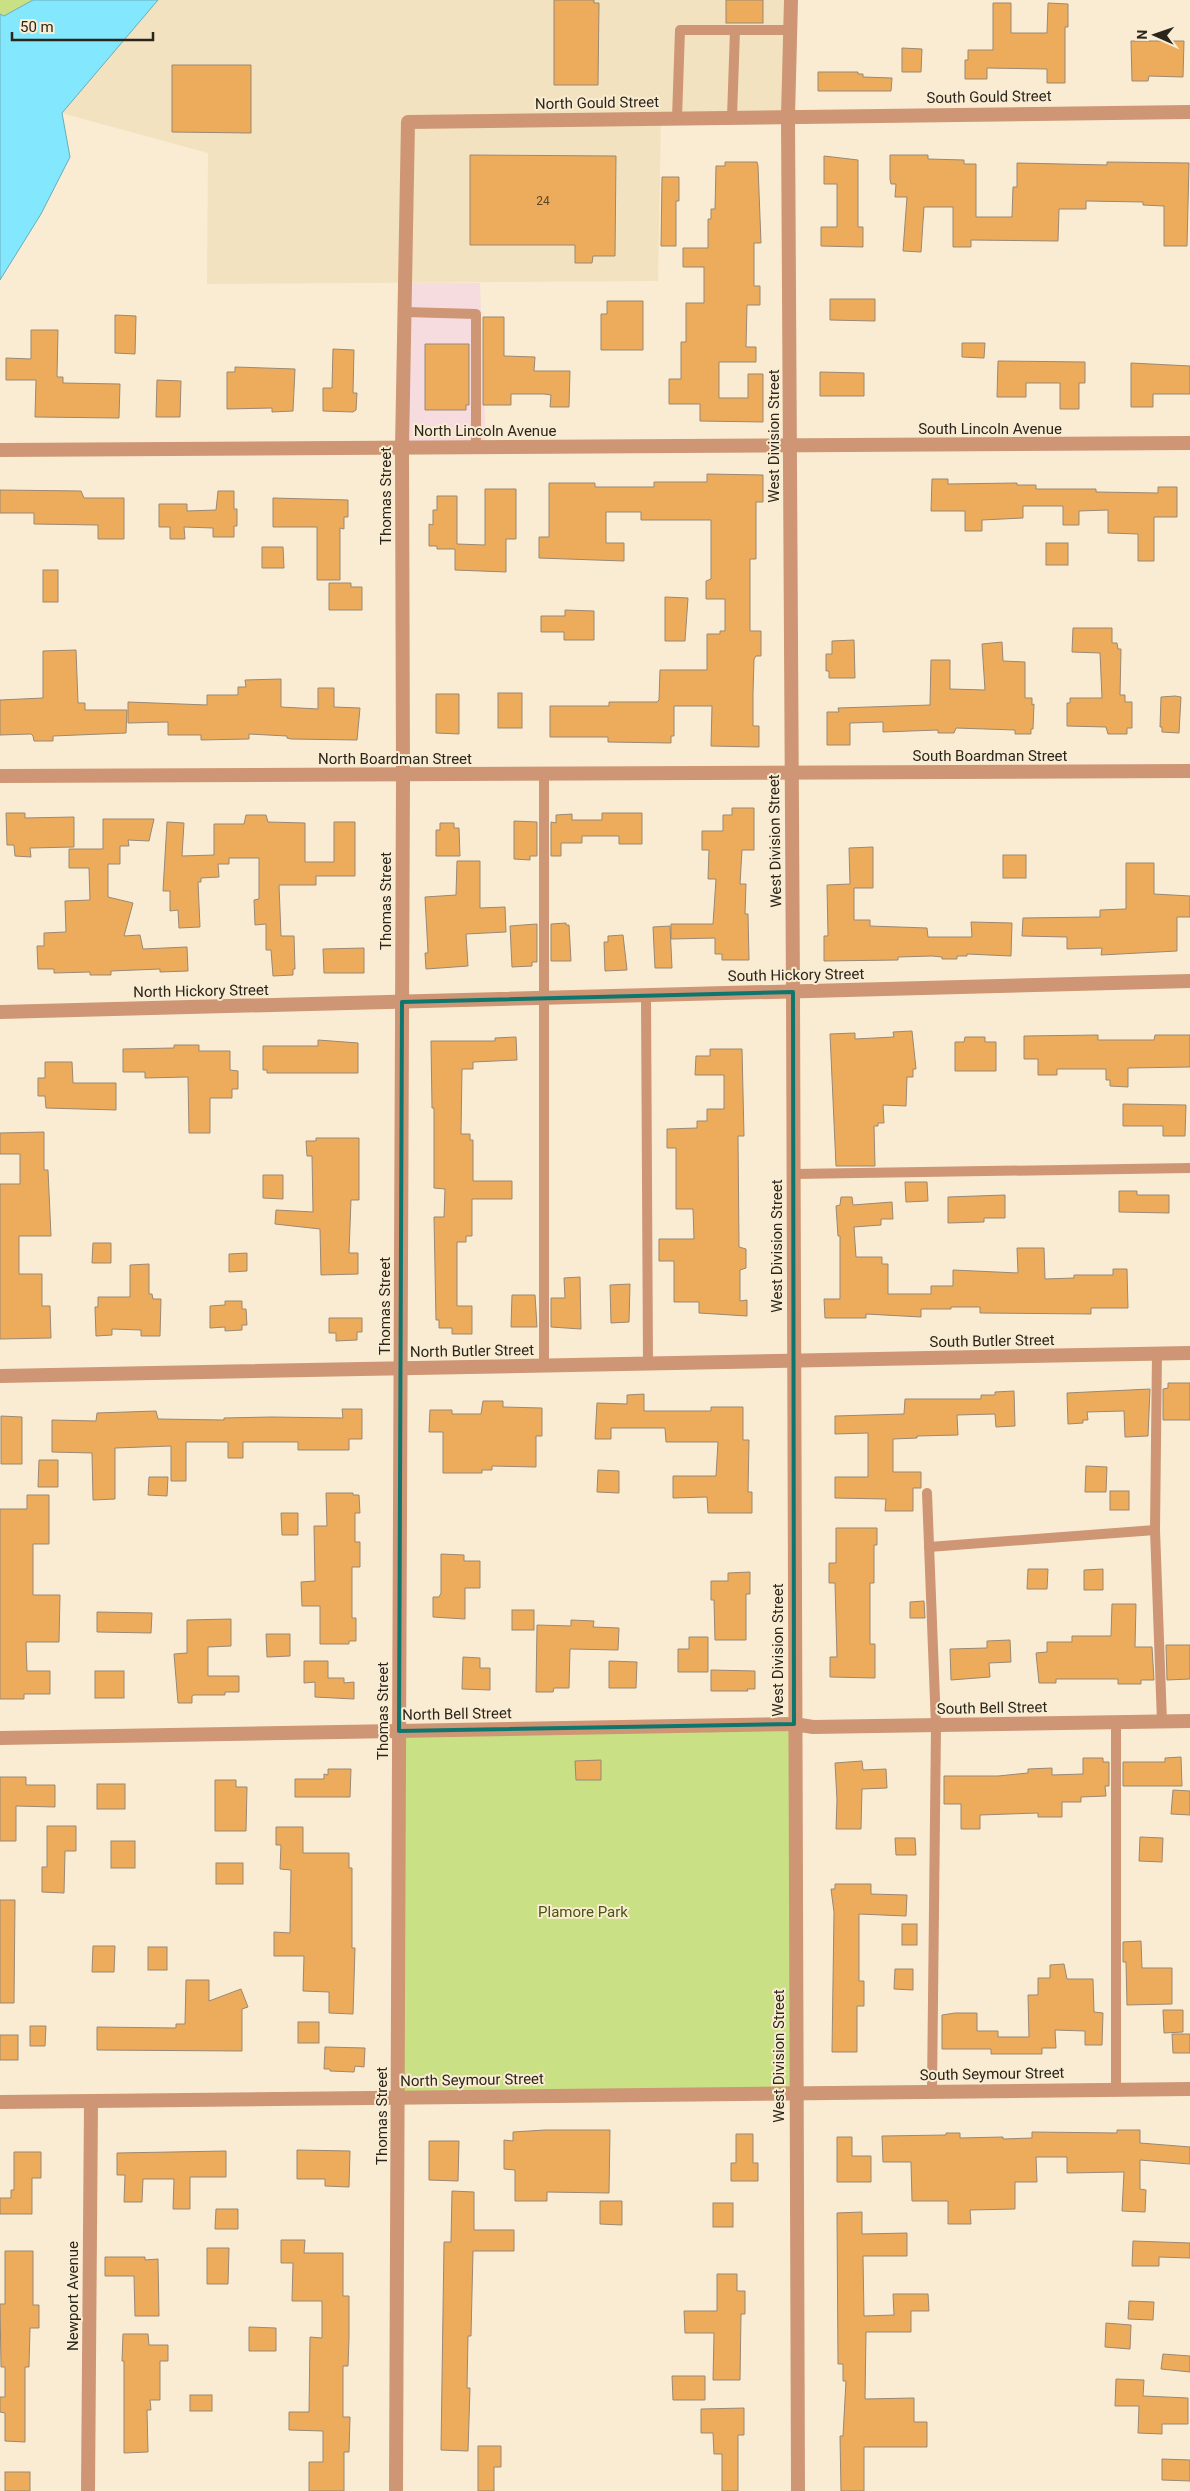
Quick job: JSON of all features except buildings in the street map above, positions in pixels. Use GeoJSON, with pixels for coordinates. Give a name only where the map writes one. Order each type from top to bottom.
{"type":"FeatureCollection","features":[{"type":"Feature","properties":{"kind":"street","name":"West Division Street"},"geometry":{"type":"LineString","coordinates":[[791,0],[788,116],[790,774],[794,1174],[795,2093],[798,2491]]}},
{"type":"Feature","properties":{"kind":"street","name":"South Gould Street"},"geometry":{"type":"LineString","coordinates":[[788,116],[1190,112]]}},
{"type":"Feature","properties":{"kind":"street","name":"North Gould Street"},"geometry":{"type":"LineString","coordinates":[[408,122],[788,116]]}},
{"type":"Feature","properties":{"kind":"street","name":"Thomas Street"},"geometry":{"type":"LineString","coordinates":[[396,2491],[403,775],[402,448],[408,122]]}},
{"type":"Feature","properties":{"kind":"street","name":"South Lincoln Avenue"},"geometry":{"type":"LineString","coordinates":[[790,446],[1190,443]]}},
{"type":"Feature","properties":{"kind":"street","name":"North Lincoln Avenue"},"geometry":{"type":"LineString","coordinates":[[0,450],[790,446]]}},
{"type":"Feature","properties":{"kind":"street","name":"South Boardman Street"},"geometry":{"type":"LineString","coordinates":[[790,774],[1190,771]]}},
{"type":"Feature","properties":{"kind":"street","name":"North Boardman Street"},"geometry":{"type":"LineString","coordinates":[[0,776],[790,774]]}},
{"type":"Feature","properties":{"kind":"street","name":"South Hickory Street"},"geometry":{"type":"LineString","coordinates":[[402,1002],[1190,981]]}},
{"type":"Feature","properties":{"kind":"street","name":"North Hickory Street"},"geometry":{"type":"LineString","coordinates":[[0,1012],[402,1002]]}},
{"type":"Feature","properties":{"kind":"street","name":"South Butler Street"},"geometry":{"type":"LineString","coordinates":[[794,1361],[1190,1353]]}},
{"type":"Feature","properties":{"kind":"street","name":"North Butler Street"},"geometry":{"type":"LineString","coordinates":[[0,1376],[794,1361]]}},
{"type":"Feature","properties":{"kind":"street","name":"South Bell Street"},"geometry":{"type":"LineString","coordinates":[[794,1724],[813,1727],[1190,1721]]}},
{"type":"Feature","properties":{"kind":"street","name":"North Bell Street"},"geometry":{"type":"LineString","coordinates":[[0,1738],[794,1724]]}},
{"type":"Feature","properties":{"kind":"street","name":"South Seymour Street"},"geometry":{"type":"LineString","coordinates":[[795,2093],[1190,2088]]}},
{"type":"Feature","properties":{"kind":"street","name":"North Seymour Street"},"geometry":{"type":"LineString","coordinates":[[0,2102],[795,2093]]}},
{"type":"Feature","properties":{"kind":"street","name":"Newport Avenue"},"geometry":{"type":"LineString","coordinates":[[88,2491],[91,2101]]}},
{"type":"Feature","properties":{"kind":"lane"},"geometry":{"type":"LineString","coordinates":[[677,118],[680,30],[790,30]]}},
{"type":"Feature","properties":{"kind":"lane"},"geometry":{"type":"LineString","coordinates":[[732,117],[735,30]]}},
{"type":"Feature","properties":{"kind":"lane"},"geometry":{"type":"LineString","coordinates":[[405,312],[476,314],[476,448]]}},
{"type":"Feature","properties":{"kind":"lane"},"geometry":{"type":"LineString","coordinates":[[544,775],[544,1366]]}},
{"type":"Feature","properties":{"kind":"lane"},"geometry":{"type":"LineString","coordinates":[[646,995],[648,1364]]}},
{"type":"Feature","properties":{"kind":"lane"},"geometry":{"type":"LineString","coordinates":[[794,1174],[1190,1168]]}},
{"type":"Feature","properties":{"kind":"lane"},"geometry":{"type":"LineString","coordinates":[[1156,1353],[1155,1530],[1162,1722]]}},
{"type":"Feature","properties":{"kind":"lane"},"geometry":{"type":"LineString","coordinates":[[927,1493],[936,1726],[932,2091]]}},
{"type":"Feature","properties":{"kind":"lane"},"geometry":{"type":"LineString","coordinates":[[929,1547],[1155,1530]]}},
{"type":"Feature","properties":{"kind":"lane"},"geometry":{"type":"LineString","coordinates":[[1116,1722],[1116,2089]]}},
{"type":"Feature","properties":{"kind":"highlighted area"},"geometry":{"type":"Polygon","coordinates":[[[793,992],[794,1724],[399,1731],[402,1002],[793,992]]]}},
{"type":"Feature","properties":{"kind":"shaded area"},"geometry":{"type":"Polygon","coordinates":[[[158,0],[791,0],[788,116],[661,118],[658,281],[207,284],[208,153],[61,113],[158,0]]]}},
{"type":"Feature","properties":{"kind":"shaded area"},"geometry":{"type":"Polygon","coordinates":[[[405,283],[480,283],[486,448],[402,448],[405,283]]]}},
{"type":"Feature","properties":{"kind":"green space"},"geometry":{"type":"Polygon","coordinates":[[[0,0],[33,0],[4,16],[0,14],[0,0]]]}},
{"type":"Feature","properties":{"kind":"green space","name":"Plamore Park"},"geometry":{"type":"Polygon","coordinates":[[[794,1724],[795,2093],[398,2097],[399,1731],[794,1724]]]}},
{"type":"Feature","properties":{"kind":"water"},"geometry":{"type":"Polygon","coordinates":[[[33,0],[158,0],[62,113],[70,157],[41,214],[0,280],[0,14],[4,16],[33,0]]]}}]}
